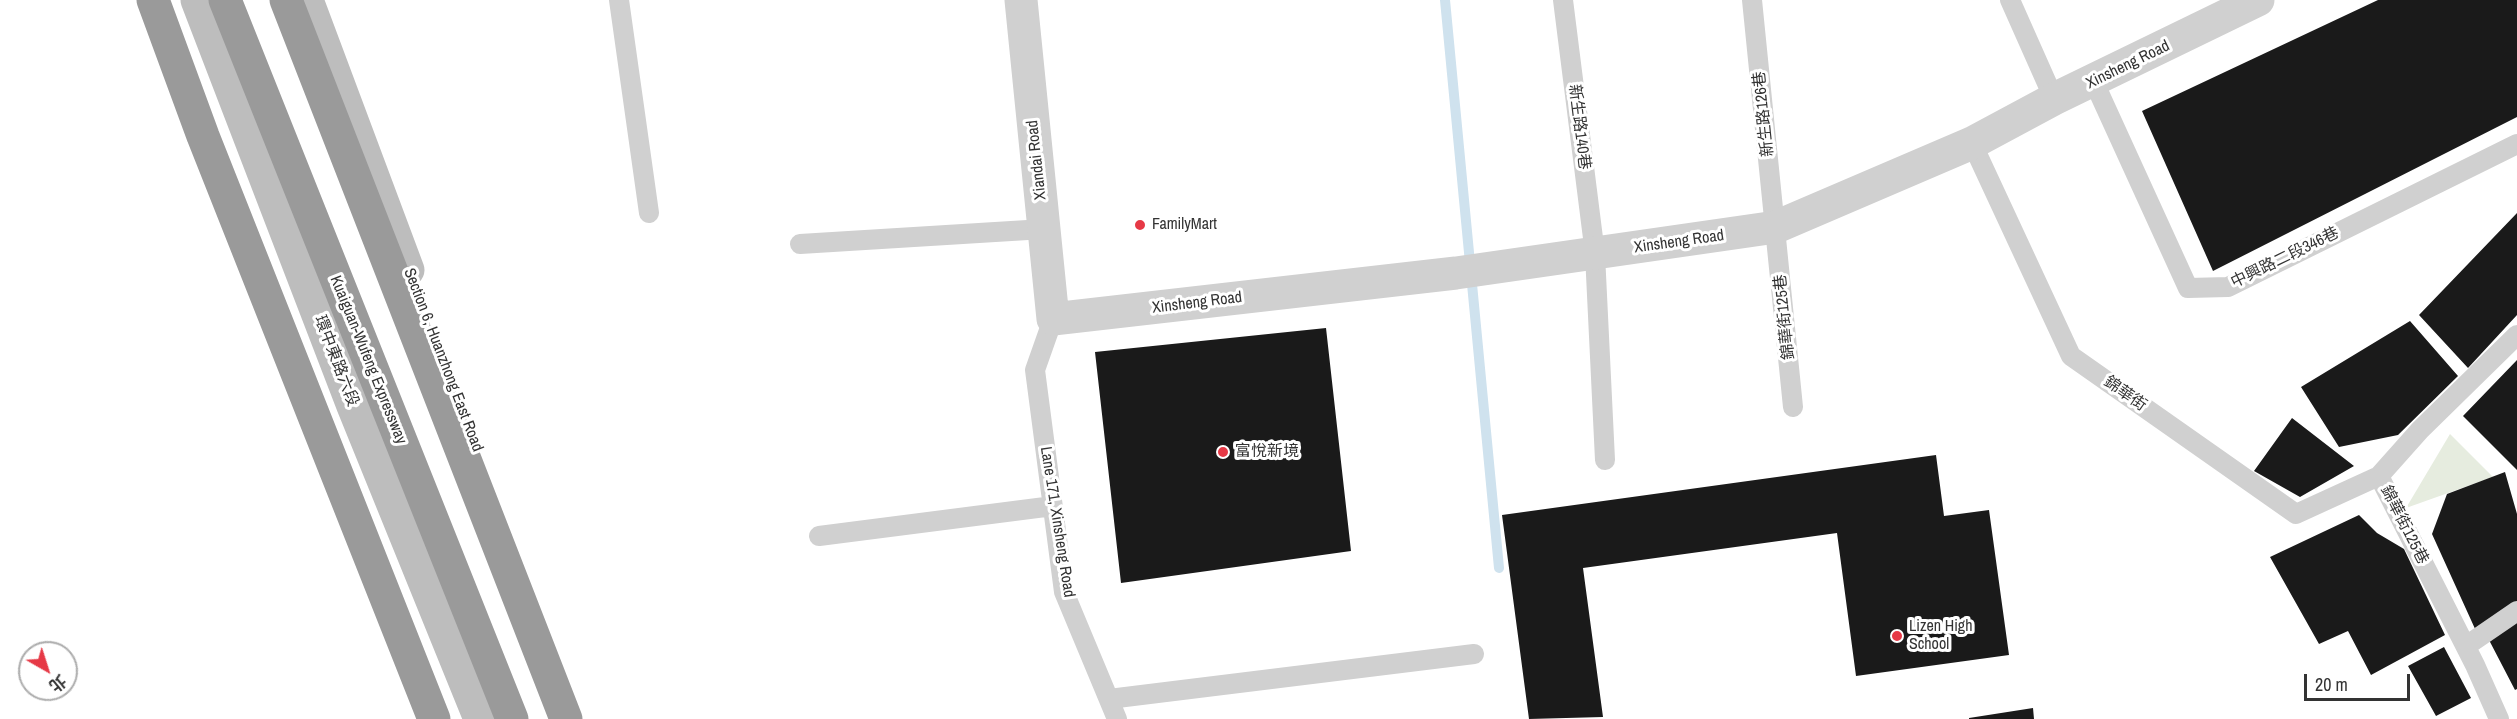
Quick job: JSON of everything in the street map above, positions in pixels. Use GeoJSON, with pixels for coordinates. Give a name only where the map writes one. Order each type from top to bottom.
{"type":"FeatureCollection","features":[{"type":"Feature","properties":{"kind":"highway"},"geometry":{"type":"LineString","coordinates":[[153,0],[203,136],[434,719]]}},
{"type":"Feature","properties":{"kind":"highway","name":"Kuaiguan-Wufeng Expressway"},"geometry":{"type":"LineString","coordinates":[[225,0],[512,719]]}},
{"type":"Feature","properties":{"kind":"highway"},"geometry":{"type":"LineString","coordinates":[[286,0],[566,719]]}},
{"type":"Feature","properties":{"kind":"street","name":"環中東路六段"},"geometry":{"type":"LineString","coordinates":[[197,0],[353,406],[480,719]]}},
{"type":"Feature","properties":{"kind":"street","name":"Section 6, Huanzhong East Road"},"geometry":{"type":"LineString","coordinates":[[307,0],[458,403],[583,719]]}},
{"type":"Feature","properties":{"kind":"street","name":"Xiandai Road"},"geometry":{"type":"LineString","coordinates":[[1021,0],[1053,319]]}},
{"type":"Feature","properties":{"kind":"street","name":"Xinsheng Road"},"geometry":{"type":"LineString","coordinates":[[1053,319],[1471,271],[1776,227],[1972,143],[2054,99],[2094,82],[2258,0]]}},
{"type":"Feature","properties":{"kind":"lane"},"geometry":{"type":"LineString","coordinates":[[619,0],[649,213]]}},
{"type":"Feature","properties":{"kind":"lane","name":"新生路140巷"},"geometry":{"type":"LineString","coordinates":[[1563,0],[1595,254],[1605,460]]}},
{"type":"Feature","properties":{"kind":"lane","name":"新生路126巷"},"geometry":{"type":"LineString","coordinates":[[1752,0],[1776,227]]}},
{"type":"Feature","properties":{"kind":"lane"},"geometry":{"type":"LineString","coordinates":[[2010,0],[2054,99]]}},
{"type":"Feature","properties":{"kind":"lane","name":"中興路二段346巷"},"geometry":{"type":"LineString","coordinates":[[2094,82],[2188,288],[2228,287],[2517,144]]}},
{"type":"Feature","properties":{"kind":"lane","name":"錦華街"},"geometry":{"type":"LineString","coordinates":[[1972,143],[2071,356],[2296,514],[2379,476]]}},
{"type":"Feature","properties":{"kind":"lane","name":"錦華街125巷"},"geometry":{"type":"LineString","coordinates":[[1776,227],[1793,407]]}},
{"type":"Feature","properties":{"kind":"lane"},"geometry":{"type":"LineString","coordinates":[[801,244],[1044,229]]}},
{"type":"Feature","properties":{"kind":"lane","name":"Lane 171, Xinsheng Road"},"geometry":{"type":"LineString","coordinates":[[1053,319],[1035,370],[1064,592],[1117,719]]}},
{"type":"Feature","properties":{"kind":"lane","name":"錦華街125巷"},"geometry":{"type":"LineString","coordinates":[[2499,719],[2466,646],[2379,476],[2420,430],[2517,335]]}},
{"type":"Feature","properties":{"kind":"lane"},"geometry":{"type":"LineString","coordinates":[[819,536],[1053,506]]}},
{"type":"Feature","properties":{"kind":"lane"},"geometry":{"type":"LineString","coordinates":[[2466,646],[2517,611]]}},
{"type":"Feature","properties":{"kind":"lane"},"geometry":{"type":"LineString","coordinates":[[1109,699],[1474,654]]}},
{"type":"Feature","properties":{"kind":"shaded area"},"geometry":{"type":"Polygon","coordinates":[[[2450,434],[2493,477],[2406,508],[2450,434]]]}},
{"type":"Feature","properties":{"kind":"building"},"geometry":{"type":"Polygon","coordinates":[[[2378,0],[2517,0],[2517,117],[2213,271],[2142,111],[2378,0]]]}},
{"type":"Feature","properties":{"kind":"building"},"geometry":{"type":"Polygon","coordinates":[[[2517,213],[2517,315],[2468,368],[2419,315],[2517,213]]]}},
{"type":"Feature","properties":{"kind":"building"},"geometry":{"type":"Polygon","coordinates":[[[2410,321],[2458,376],[2398,435],[2339,447],[2301,387],[2410,321]]]}},
{"type":"Feature","properties":{"kind":"building","name":"富悅新境"},"geometry":{"type":"Polygon","coordinates":[[[1326,328],[1351,551],[1121,583],[1095,352],[1326,328]]]}},
{"type":"Feature","properties":{"kind":"building"},"geometry":{"type":"Polygon","coordinates":[[[2517,360],[2517,470],[2463,416],[2517,360]]]}},
{"type":"Feature","properties":{"kind":"building"},"geometry":{"type":"Polygon","coordinates":[[[2292,418],[2354,466],[2300,497],[2254,471],[2292,418]]]}},
{"type":"Feature","properties":{"kind":"building"},"geometry":{"type":"Polygon","coordinates":[[[1936,455],[1944,516],[1989,510],[2009,655],[1856,676],[1837,533],[1583,568],[1603,717],[1529,719],[1502,515],[1936,455]]]}},
{"type":"Feature","properties":{"kind":"building"},"geometry":{"type":"Polygon","coordinates":[[[2505,472],[2517,514],[2517,604],[2476,631],[2432,534],[2447,494],[2505,472]]]}},
{"type":"Feature","properties":{"kind":"building"},"geometry":{"type":"Polygon","coordinates":[[[2359,515],[2377,533],[2404,549],[2445,635],[2371,675],[2348,631],[2319,644],[2270,557],[2359,515]]]}},
{"type":"Feature","properties":{"kind":"building"},"geometry":{"type":"Polygon","coordinates":[[[2517,619],[2517,689],[2515,690],[2489,640],[2517,619]]]}},
{"type":"Feature","properties":{"kind":"building"},"geometry":{"type":"Polygon","coordinates":[[[2444,647],[2471,698],[2436,716],[2408,666],[2444,647]]]}},
{"type":"Feature","properties":{"kind":"building"},"geometry":{"type":"Polygon","coordinates":[[[2033,708],[2034,719],[1969,719],[1969,718],[2033,708]]]}},
{"type":"Feature","properties":{"kind":"waterway"},"geometry":{"type":"LineString","coordinates":[[1445,0],[1499,568]]}},
{"type":"Feature","properties":{"kind":"place","name":"FamilyMart"},"geometry":{"type":"Point","coordinates":[1140,225]}},
{"type":"Feature","properties":{"kind":"place","name":"富悅新境"},"geometry":{"type":"Point","coordinates":[1223,452]}},
{"type":"Feature","properties":{"kind":"place","name":"Lizen High School"},"geometry":{"type":"Point","coordinates":[1897,636]}}]}
